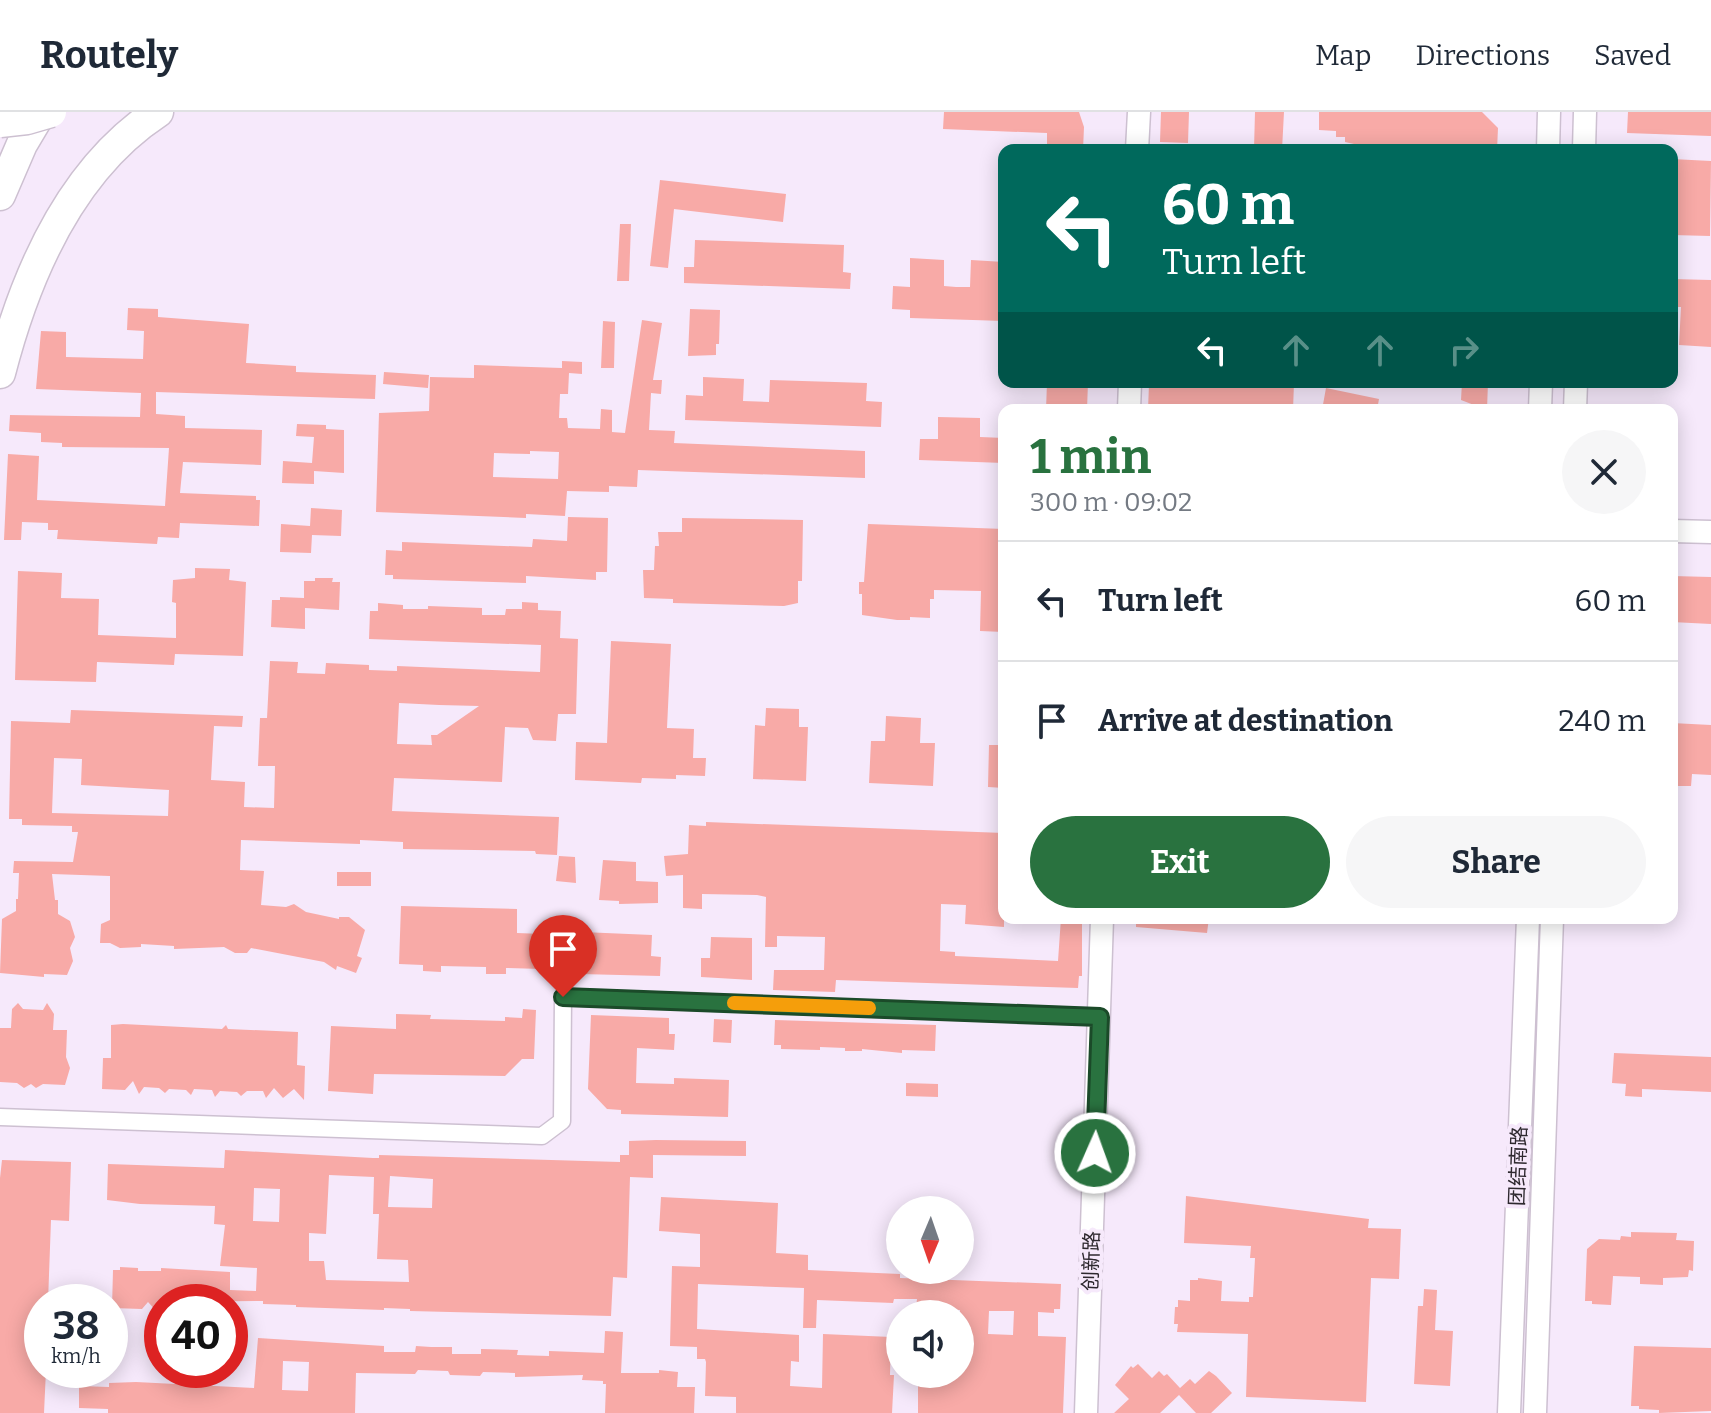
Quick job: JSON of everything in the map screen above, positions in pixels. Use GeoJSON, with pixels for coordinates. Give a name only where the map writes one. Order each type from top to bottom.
{"type":"FeatureCollection","features":[{"type":"Feature","properties":{"kind":"highway"},"geometry":{"type":"LineString","coordinates":[[0,195],[22,144],[41,112]]}},
{"type":"Feature","properties":{"kind":"highway"},"geometry":{"type":"LineString","coordinates":[[0,122],[51,112]]}},
{"type":"Feature","properties":{"kind":"highway"},"geometry":{"type":"LineString","coordinates":[[0,373],[41,257],[63,215],[120,142],[158,112]]}},
{"type":"Feature","properties":{"kind":"main road"},"geometry":{"type":"LineString","coordinates":[[1137,144],[1139,112]]}},
{"type":"Feature","properties":{"kind":"main road"},"geometry":{"type":"LineString","coordinates":[[1548,144],[1549,112]]}},
{"type":"Feature","properties":{"kind":"main road"},"geometry":{"type":"LineString","coordinates":[[1584,144],[1585,112]]}},
{"type":"Feature","properties":{"kind":"main road"},"geometry":{"type":"LineString","coordinates":[[1678,531],[1711,532]]}},
{"type":"Feature","properties":{"kind":"main road","name":"创新路"},"geometry":{"type":"LineString","coordinates":[[1086,1413],[1102,924]]}},
{"type":"Feature","properties":{"kind":"main road","name":"团结南路"},"geometry":{"type":"LineString","coordinates":[[1509,1413],[1528,924]]}},
{"type":"Feature","properties":{"kind":"main road","name":"团结南路"},"geometry":{"type":"LineString","coordinates":[[1535,1413],[1552,924]]}},
{"type":"Feature","properties":{"kind":"street"},"geometry":{"type":"LineString","coordinates":[[0,1117],[542,1136],[562,1121],[563,997],[1100,1017]]}},
{"type":"Feature","properties":{"kind":"building"},"geometry":{"type":"Polygon","coordinates":[[[944,112],[1079,112],[1084,127],[1083,144],[1047,144],[1047,133],[943,129],[944,112]]]}},
{"type":"Feature","properties":{"kind":"building"},"geometry":{"type":"Polygon","coordinates":[[[1161,112],[1189,112],[1188,143],[1160,142],[1161,112]]]}},
{"type":"Feature","properties":{"kind":"building"},"geometry":{"type":"Polygon","coordinates":[[[1255,112],[1284,112],[1282,144],[1254,144],[1255,112]]]}},
{"type":"Feature","properties":{"kind":"building"},"geometry":{"type":"Polygon","coordinates":[[[1319,112],[1482,112],[1498,128],[1497,144],[1354,144],[1345,142],[1345,137],[1336,137],[1336,131],[1319,130],[1319,112]]]}},
{"type":"Feature","properties":{"kind":"building"},"geometry":{"type":"Polygon","coordinates":[[[1628,112],[1711,112],[1711,136],[1627,133],[1628,112]]]}},
{"type":"Feature","properties":{"kind":"building"},"geometry":{"type":"Polygon","coordinates":[[[1678,159],[1711,161],[1710,236],[1678,235],[1678,159]]]}},
{"type":"Feature","properties":{"kind":"building"},"geometry":{"type":"Polygon","coordinates":[[[660,180],[786,194],[783,222],[674,209],[668,268],[650,266],[660,180]]]}},
{"type":"Feature","properties":{"kind":"building"},"geometry":{"type":"Polygon","coordinates":[[[620,224],[631,224],[629,281],[617,281],[620,224]]]}},
{"type":"Feature","properties":{"kind":"building"},"geometry":{"type":"Polygon","coordinates":[[[695,240],[844,245],[843,272],[851,273],[850,289],[684,283],[684,267],[694,267],[695,240]]]}},
{"type":"Feature","properties":{"kind":"building"},"geometry":{"type":"Polygon","coordinates":[[[910,258],[944,260],[944,286],[956,287],[970,287],[971,260],[998,262],[998,321],[910,318],[910,310],[892,309],[893,286],[910,287],[910,258]]]}},
{"type":"Feature","properties":{"kind":"building"},"geometry":{"type":"Polygon","coordinates":[[[1678,279],[1711,280],[1711,347],[1679,345],[1681,307],[1678,307],[1678,279]]]}},
{"type":"Feature","properties":{"kind":"building"},"geometry":{"type":"Polygon","coordinates":[[[128,308],[158,309],[158,317],[249,324],[246,363],[296,366],[296,372],[376,375],[375,399],[156,392],[156,414],[185,416],[185,428],[262,430],[261,465],[183,462],[180,493],[256,496],[256,500],[260,500],[259,526],[180,523],[179,538],[158,537],[157,544],[57,539],[58,530],[48,530],[48,523],[22,522],[21,540],[4,540],[8,454],[39,456],[37,500],[165,506],[169,448],[62,447],[62,443],[41,442],[41,433],[9,431],[10,415],[140,417],[141,393],[36,389],[41,331],[66,332],[66,357],[143,359],[144,331],[127,330],[128,308]]]}},
{"type":"Feature","properties":{"kind":"building"},"geometry":{"type":"Polygon","coordinates":[[[690,309],[720,310],[716,355],[688,356],[690,309]]]}},
{"type":"Feature","properties":{"kind":"building"},"geometry":{"type":"Polygon","coordinates":[[[642,320],[662,323],[653,380],[662,380],[661,394],[651,393],[649,430],[675,431],[674,443],[865,451],[865,478],[638,470],[637,487],[609,486],[609,492],[567,491],[565,516],[526,514],[526,518],[376,512],[379,413],[429,411],[430,377],[474,378],[474,365],[562,368],[562,361],[582,362],[582,374],[569,373],[568,394],[560,394],[559,418],[567,418],[568,428],[600,429],[601,409],[612,410],[612,432],[625,433],[642,320]],[[559,452],[494,453],[493,477],[558,479],[559,452]]]}},
{"type":"Feature","properties":{"kind":"building"},"geometry":{"type":"Polygon","coordinates":[[[603,321],[615,322],[614,368],[601,368],[603,321]]]}},
{"type":"Feature","properties":{"kind":"building"},"geometry":{"type":"Polygon","coordinates":[[[384,372],[429,375],[428,388],[383,384],[384,372]]]}},
{"type":"Feature","properties":{"kind":"building"},"geometry":{"type":"Polygon","coordinates":[[[703,377],[744,379],[743,401],[769,402],[770,380],[867,383],[866,401],[882,402],[881,427],[685,420],[686,395],[703,396],[703,377]]]}},
{"type":"Feature","properties":{"kind":"building"},"geometry":{"type":"Polygon","coordinates":[[[1047,388],[1088,388],[1087,404],[1046,404],[1047,388]]]}},
{"type":"Feature","properties":{"kind":"building"},"geometry":{"type":"Polygon","coordinates":[[[1149,388],[1294,388],[1293,404],[1148,404],[1149,388]]]}},
{"type":"Feature","properties":{"kind":"building"},"geometry":{"type":"Polygon","coordinates":[[[1326,388],[1379,399],[1378,404],[1323,404],[1326,388]]]}},
{"type":"Feature","properties":{"kind":"building"},"geometry":{"type":"Polygon","coordinates":[[[1462,388],[1488,388],[1487,404],[1461,400],[1462,388]]]}},
{"type":"Feature","properties":{"kind":"building"},"geometry":{"type":"Polygon","coordinates":[[[938,417],[980,418],[980,437],[998,438],[998,463],[919,460],[920,439],[938,439],[938,417]]]}},
{"type":"Feature","properties":{"kind":"building"},"geometry":{"type":"Polygon","coordinates":[[[297,424],[326,425],[326,429],[344,430],[344,473],[314,471],[314,484],[282,483],[283,461],[312,463],[314,437],[296,436],[297,424]]]}},
{"type":"Feature","properties":{"kind":"building"},"geometry":{"type":"Polygon","coordinates":[[[311,508],[342,510],[341,536],[312,535],[311,553],[280,552],[281,524],[310,526],[311,508]]]}},
{"type":"Feature","properties":{"kind":"building"},"geometry":{"type":"Polygon","coordinates":[[[568,517],[608,518],[607,572],[596,572],[596,580],[526,576],[526,583],[393,579],[393,575],[385,575],[386,550],[402,551],[402,542],[532,547],[533,539],[567,541],[568,517]]]}},
{"type":"Feature","properties":{"kind":"building"},"geometry":{"type":"Polygon","coordinates":[[[682,518],[803,520],[802,581],[798,581],[798,603],[784,606],[673,603],[673,599],[644,598],[643,570],[654,570],[655,546],[659,546],[658,532],[682,532],[682,518]]]}},
{"type":"Feature","properties":{"kind":"building"},"geometry":{"type":"Polygon","coordinates":[[[868,524],[998,529],[998,632],[980,631],[981,591],[934,590],[934,599],[930,599],[930,618],[897,620],[862,615],[859,582],[864,582],[868,524]]]}},
{"type":"Feature","properties":{"kind":"building"},"geometry":{"type":"Polygon","coordinates":[[[195,568],[230,569],[229,580],[246,582],[243,656],[175,654],[174,665],[97,662],[96,682],[15,680],[18,571],[62,573],[61,598],[99,599],[98,635],[176,638],[173,580],[195,578],[195,568]]]}},
{"type":"Feature","properties":{"kind":"building"},"geometry":{"type":"Polygon","coordinates":[[[1678,576],[1711,577],[1711,624],[1678,622],[1678,576]]]}},
{"type":"Feature","properties":{"kind":"building"},"geometry":{"type":"Polygon","coordinates":[[[315,578],[333,578],[332,582],[340,582],[339,610],[305,608],[305,629],[271,627],[272,600],[280,600],[280,597],[304,598],[304,581],[315,581],[315,578]]]}},
{"type":"Feature","properties":{"kind":"building"},"geometry":{"type":"Polygon","coordinates":[[[522,602],[538,603],[538,610],[561,611],[560,638],[578,639],[576,714],[558,714],[556,741],[533,740],[528,728],[505,727],[502,782],[394,778],[392,811],[559,817],[557,855],[536,854],[535,851],[403,849],[403,842],[360,840],[360,844],[241,840],[240,870],[264,871],[261,905],[286,907],[294,904],[306,912],[339,919],[349,917],[365,930],[357,956],[362,958],[356,973],[337,966],[336,970],[324,962],[251,948],[247,953],[235,953],[224,947],[174,949],[174,946],[141,944],[141,947],[120,948],[110,943],[100,943],[101,924],[110,920],[110,876],[52,874],[58,914],[70,921],[75,937],[70,948],[73,961],[67,975],[44,974],[44,977],[0,973],[2,919],[16,911],[18,899],[19,873],[13,873],[14,861],[73,862],[78,832],[72,832],[72,826],[22,825],[22,819],[9,819],[11,721],[70,723],[71,710],[243,716],[242,727],[214,726],[211,780],[245,782],[244,807],[274,808],[275,766],[258,766],[260,718],[267,718],[270,661],[298,662],[297,673],[325,674],[326,663],[369,665],[369,670],[397,671],[397,666],[540,672],[541,645],[369,639],[370,611],[378,611],[378,603],[403,605],[403,609],[428,609],[428,606],[482,608],[482,615],[505,615],[506,609],[522,609],[522,602]],[[399,703],[397,744],[432,745],[431,735],[437,735],[479,706],[439,705],[399,703]],[[54,758],[52,813],[168,816],[169,790],[81,785],[82,759],[54,758]]]}},
{"type":"Feature","properties":{"kind":"building"},"geometry":{"type":"Polygon","coordinates":[[[611,641],[671,644],[667,728],[694,729],[693,758],[706,758],[705,776],[642,778],[641,783],[575,780],[576,742],[607,743],[611,641]]]}},
{"type":"Feature","properties":{"kind":"building"},"geometry":{"type":"Polygon","coordinates":[[[766,708],[799,709],[799,727],[808,727],[806,781],[753,779],[755,725],[765,726],[766,708]]]}},
{"type":"Feature","properties":{"kind":"building"},"geometry":{"type":"Polygon","coordinates":[[[886,716],[921,718],[920,743],[935,743],[933,786],[869,783],[871,741],[885,741],[886,716]]]}},
{"type":"Feature","properties":{"kind":"building"},"geometry":{"type":"Polygon","coordinates":[[[1678,723],[1711,725],[1711,775],[1692,774],[1691,786],[1678,786],[1678,723]]]}},
{"type":"Feature","properties":{"kind":"building"},"geometry":{"type":"Polygon","coordinates":[[[989,745],[998,745],[998,788],[988,787],[989,745]]]}},
{"type":"Feature","properties":{"kind":"building"},"geometry":{"type":"Polygon","coordinates":[[[706,822],[998,833],[998,924],[1004,924],[1004,927],[965,924],[966,905],[941,904],[940,951],[955,952],[955,956],[1058,961],[1061,924],[1082,924],[1082,976],[1079,976],[1078,988],[836,980],[835,992],[773,990],[774,970],[824,970],[825,937],[777,936],[777,947],[765,947],[766,897],[757,895],[702,894],[702,909],[683,908],[683,875],[666,876],[664,856],[688,854],[689,825],[706,826],[706,822]]]}},
{"type":"Feature","properties":{"kind":"building"},"geometry":{"type":"Polygon","coordinates":[[[559,856],[575,857],[576,883],[556,881],[559,856]]]}},
{"type":"Feature","properties":{"kind":"building"},"geometry":{"type":"Polygon","coordinates":[[[603,860],[636,862],[636,881],[658,882],[658,903],[619,904],[619,901],[599,900],[603,860]]]}},
{"type":"Feature","properties":{"kind":"building"},"geometry":{"type":"Polygon","coordinates":[[[337,872],[371,872],[371,886],[337,886],[337,872]]]}},
{"type":"Feature","properties":{"kind":"building"},"geometry":{"type":"Polygon","coordinates":[[[401,906],[517,909],[517,933],[543,934],[541,969],[506,968],[506,974],[486,974],[486,967],[441,966],[441,972],[423,971],[423,965],[399,964],[401,906]]]}},
{"type":"Feature","properties":{"kind":"building"},"geometry":{"type":"Polygon","coordinates":[[[1136,924],[1208,924],[1207,933],[1136,927],[1136,924]]]}},
{"type":"Feature","properties":{"kind":"building"},"geometry":{"type":"Polygon","coordinates":[[[582,932],[652,935],[651,956],[661,957],[660,976],[580,974],[582,932]]]}},
{"type":"Feature","properties":{"kind":"building"},"geometry":{"type":"Polygon","coordinates":[[[711,937],[752,938],[752,980],[701,977],[701,958],[710,958],[711,937]]]}},
{"type":"Feature","properties":{"kind":"building"},"geometry":{"type":"Polygon","coordinates":[[[18,1003],[23,1009],[43,1010],[47,1003],[54,1014],[53,1030],[67,1030],[66,1057],[70,1068],[65,1085],[43,1084],[36,1088],[31,1084],[24,1088],[17,1083],[0,1082],[0,1028],[11,1028],[12,1009],[18,1003]]]}},
{"type":"Feature","properties":{"kind":"building"},"geometry":{"type":"Polygon","coordinates":[[[523,1009],[536,1010],[534,1059],[522,1059],[505,1076],[374,1074],[373,1094],[328,1091],[331,1026],[396,1029],[396,1014],[431,1015],[430,1019],[505,1021],[505,1017],[522,1018],[523,1009]]]}},
{"type":"Feature","properties":{"kind":"building"},"geometry":{"type":"Polygon","coordinates":[[[591,1015],[669,1018],[669,1034],[675,1034],[674,1050],[637,1048],[636,1083],[674,1084],[674,1078],[729,1080],[728,1117],[621,1114],[621,1110],[607,1109],[588,1089],[591,1015]]]}},
{"type":"Feature","properties":{"kind":"building"},"geometry":{"type":"Polygon","coordinates":[[[714,1019],[732,1020],[731,1043],[713,1042],[714,1019]]]}},
{"type":"Feature","properties":{"kind":"building"},"geometry":{"type":"Polygon","coordinates":[[[775,1020],[936,1025],[935,1051],[902,1050],[902,1053],[820,1047],[820,1050],[781,1049],[781,1045],[774,1045],[775,1020]]]}},
{"type":"Feature","properties":{"kind":"building"},"geometry":{"type":"Polygon","coordinates":[[[111,1025],[222,1029],[226,1025],[228,1029],[298,1032],[297,1065],[305,1066],[304,1100],[294,1089],[283,1098],[274,1088],[266,1098],[263,1091],[247,1091],[241,1096],[237,1092],[220,1091],[215,1097],[212,1090],[194,1089],[191,1095],[186,1090],[169,1089],[165,1093],[159,1088],[144,1087],[139,1094],[133,1081],[125,1090],[102,1089],[103,1058],[111,1058],[111,1025]]]}},
{"type":"Feature","properties":{"kind":"building"},"geometry":{"type":"Polygon","coordinates":[[[1614,1053],[1711,1057],[1711,1092],[1642,1089],[1642,1097],[1625,1096],[1626,1084],[1612,1083],[1614,1053]]]}},
{"type":"Feature","properties":{"kind":"building"},"geometry":{"type":"Polygon","coordinates":[[[906,1083],[938,1084],[938,1097],[906,1096],[906,1083]]]}},
{"type":"Feature","properties":{"kind":"building"},"geometry":{"type":"Polygon","coordinates":[[[629,1141],[746,1141],[746,1156],[653,1155],[653,1178],[630,1177],[627,1278],[613,1277],[611,1316],[296,1307],[248,1301],[248,1291],[256,1291],[257,1268],[220,1266],[225,1225],[214,1224],[215,1206],[107,1200],[108,1164],[224,1168],[225,1150],[373,1158],[379,1158],[379,1155],[620,1162],[620,1155],[629,1155],[629,1141]],[[329,1175],[326,1234],[309,1233],[309,1261],[324,1261],[326,1280],[409,1282],[408,1260],[377,1259],[379,1214],[373,1214],[374,1177],[329,1175]],[[390,1176],[388,1207],[432,1208],[433,1179],[390,1176]],[[254,1188],[253,1221],[279,1222],[280,1189],[254,1188]]]}},
{"type":"Feature","properties":{"kind":"building"},"geometry":{"type":"Polygon","coordinates":[[[2,1160],[71,1162],[69,1221],[51,1220],[49,1284],[24,1284],[24,1388],[45,1388],[44,1413],[0,1413],[2,1160]]]}},
{"type":"Feature","properties":{"kind":"building"},"geometry":{"type":"Polygon","coordinates":[[[1186,1196],[1369,1219],[1368,1228],[1401,1229],[1399,1279],[1371,1278],[1366,1402],[1246,1397],[1248,1334],[1177,1332],[1175,1307],[1178,1307],[1178,1300],[1190,1301],[1190,1280],[1222,1281],[1221,1301],[1249,1302],[1249,1297],[1253,1297],[1255,1258],[1250,1258],[1251,1246],[1184,1243],[1186,1196]]]}},
{"type":"Feature","properties":{"kind":"building"},"geometry":{"type":"Polygon","coordinates":[[[661,1197],[778,1203],[776,1253],[808,1255],[808,1270],[886,1273],[886,1284],[974,1284],[974,1281],[1061,1284],[1060,1309],[1054,1309],[1054,1313],[1038,1312],[1038,1336],[1066,1337],[1063,1413],[918,1413],[918,1388],[974,1388],[974,1300],[894,1299],[886,1300],[886,1303],[817,1300],[816,1328],[803,1328],[804,1288],[698,1284],[697,1329],[799,1335],[799,1362],[791,1361],[790,1386],[822,1388],[823,1334],[886,1337],[886,1388],[893,1388],[892,1413],[736,1413],[736,1397],[705,1396],[706,1362],[705,1359],[697,1359],[697,1347],[670,1346],[672,1266],[700,1267],[700,1234],[659,1231],[661,1197]],[[989,1311],[988,1334],[1013,1335],[1014,1311],[989,1311]]]}},
{"type":"Feature","properties":{"kind":"building"},"geometry":{"type":"Polygon","coordinates":[[[1631,1232],[1677,1233],[1676,1240],[1694,1241],[1693,1271],[1689,1270],[1688,1277],[1663,1278],[1663,1285],[1640,1284],[1640,1277],[1613,1276],[1611,1305],[1585,1301],[1587,1249],[1599,1239],[1620,1240],[1621,1236],[1631,1237],[1631,1232]]]}},
{"type":"Feature","properties":{"kind":"building"},"geometry":{"type":"Polygon","coordinates":[[[120,1267],[138,1268],[138,1271],[161,1271],[161,1268],[230,1272],[230,1284],[144,1284],[142,1309],[128,1309],[128,1284],[113,1284],[113,1270],[120,1270],[120,1267]]]}},
{"type":"Feature","properties":{"kind":"building"},"geometry":{"type":"Polygon","coordinates":[[[1424,1289],[1437,1290],[1435,1330],[1453,1331],[1450,1386],[1414,1384],[1418,1306],[1423,1306],[1424,1289]]]}},
{"type":"Feature","properties":{"kind":"building"},"geometry":{"type":"Polygon","coordinates":[[[605,1331],[623,1332],[621,1373],[678,1372],[677,1387],[695,1387],[694,1413],[605,1413],[606,1384],[603,1381],[582,1380],[583,1375],[515,1377],[515,1373],[483,1372],[480,1376],[418,1370],[415,1374],[356,1373],[355,1413],[108,1413],[108,1409],[79,1408],[79,1388],[128,1388],[128,1382],[144,1382],[144,1388],[254,1388],[258,1338],[384,1346],[384,1352],[415,1352],[416,1346],[452,1347],[452,1354],[481,1354],[481,1349],[518,1350],[517,1355],[549,1356],[549,1351],[604,1353],[605,1331]],[[283,1361],[282,1390],[308,1391],[309,1362],[283,1361]]]}},
{"type":"Feature","properties":{"kind":"building"},"geometry":{"type":"Polygon","coordinates":[[[1634,1346],[1711,1348],[1711,1411],[1659,1413],[1659,1410],[1631,1406],[1634,1346]]]}},
{"type":"Feature","properties":{"kind":"building"},"geometry":{"type":"Polygon","coordinates":[[[1138,1364],[1152,1378],[1159,1371],[1164,1376],[1167,1374],[1180,1388],[1190,1379],[1195,1384],[1209,1371],[1232,1393],[1211,1413],[1196,1413],[1179,1395],[1160,1413],[1114,1413],[1129,1399],[1115,1385],[1131,1366],[1133,1368],[1138,1364]]]}},
{"type":"Feature","properties":{"kind":"slow traffic"},"geometry":{"type":"LineString","coordinates":[[734,1003],[869,1008]]}},
{"type":"Feature","properties":{"kind":"route"},"geometry":{"type":"LineString","coordinates":[[563,997],[1100,1017],[1095,1153]]}}]}
